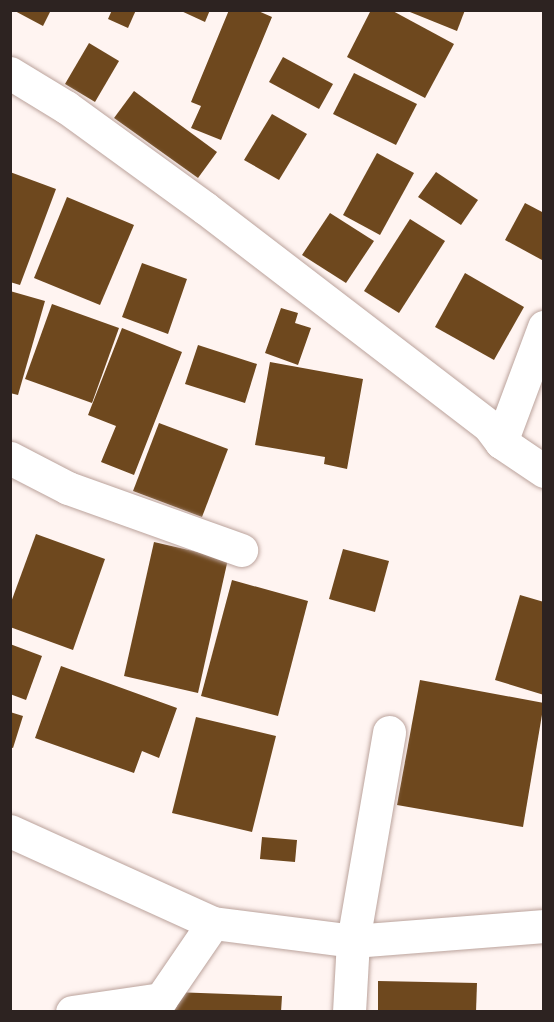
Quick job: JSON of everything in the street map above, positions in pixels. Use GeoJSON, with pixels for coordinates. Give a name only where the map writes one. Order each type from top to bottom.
{"type":"FeatureCollection","features":[{"type":"Feature","properties":{"kind":"street"},"geometry":{"type":"LineString","coordinates":[[10,73],[66,106],[215,215],[489,426],[501,442],[543,471]]}},
{"type":"Feature","properties":{"kind":"street"},"geometry":{"type":"LineString","coordinates":[[501,442],[543,327]]}},
{"type":"Feature","properties":{"kind":"street"},"geometry":{"type":"LineString","coordinates":[[10,459],[68,488],[241,550]]}},
{"type":"Feature","properties":{"kind":"street"},"geometry":{"type":"LineString","coordinates":[[349,1011],[353,941],[389,732]]}},
{"type":"Feature","properties":{"kind":"street"},"geometry":{"type":"LineString","coordinates":[[10,831],[213,922],[353,941],[543,926]]}},
{"type":"Feature","properties":{"kind":"street"},"geometry":{"type":"LineString","coordinates":[[72,1011],[161,999],[213,922]]}},
{"type":"Feature","properties":{"kind":"building"},"geometry":{"type":"Polygon","coordinates":[[[13,10],[51,10],[43,26],[13,10]]]}},
{"type":"Feature","properties":{"kind":"building"},"geometry":{"type":"Polygon","coordinates":[[[112,10],[136,10],[128,28],[108,19],[112,10]]]}},
{"type":"Feature","properties":{"kind":"building"},"geometry":{"type":"Polygon","coordinates":[[[179,10],[210,10],[205,22],[179,10]]]}},
{"type":"Feature","properties":{"kind":"building"},"geometry":{"type":"Polygon","coordinates":[[[229,10],[256,10],[272,17],[221,140],[191,128],[201,106],[191,102],[229,10]]]}},
{"type":"Feature","properties":{"kind":"building"},"geometry":{"type":"Polygon","coordinates":[[[371,10],[391,10],[454,44],[425,98],[347,57],[371,10]]]}},
{"type":"Feature","properties":{"kind":"building"},"geometry":{"type":"Polygon","coordinates":[[[405,10],[465,10],[457,31],[405,10]]]}},
{"type":"Feature","properties":{"kind":"building"},"geometry":{"type":"Polygon","coordinates":[[[89,43],[119,61],[95,102],[65,84],[89,43]]]}},
{"type":"Feature","properties":{"kind":"building"},"geometry":{"type":"Polygon","coordinates":[[[283,57],[333,84],[319,109],[269,82],[283,57]]]}},
{"type":"Feature","properties":{"kind":"building"},"geometry":{"type":"Polygon","coordinates":[[[354,73],[417,104],[396,145],[333,114],[354,73]]]}},
{"type":"Feature","properties":{"kind":"building"},"geometry":{"type":"Polygon","coordinates":[[[134,91],[217,152],[198,178],[114,118],[134,91]]]}},
{"type":"Feature","properties":{"kind":"building"},"geometry":{"type":"Polygon","coordinates":[[[272,114],[307,134],[279,180],[244,160],[272,114]]]}},
{"type":"Feature","properties":{"kind":"building"},"geometry":{"type":"Polygon","coordinates":[[[377,153],[414,173],[380,235],[343,215],[377,153]]]}},
{"type":"Feature","properties":{"kind":"building"},"geometry":{"type":"Polygon","coordinates":[[[10,172],[56,189],[20,285],[10,282],[10,172]]]}},
{"type":"Feature","properties":{"kind":"building"},"geometry":{"type":"Polygon","coordinates":[[[436,172],[478,200],[461,225],[418,197],[436,172]]]}},
{"type":"Feature","properties":{"kind":"building"},"geometry":{"type":"Polygon","coordinates":[[[67,197],[134,225],[100,305],[34,278],[67,197]]]}},
{"type":"Feature","properties":{"kind":"building"},"geometry":{"type":"Polygon","coordinates":[[[525,203],[544,213],[542,260],[505,240],[525,203]]]}},
{"type":"Feature","properties":{"kind":"building"},"geometry":{"type":"Polygon","coordinates":[[[330,213],[374,241],[346,283],[302,255],[330,213]]]}},
{"type":"Feature","properties":{"kind":"building"},"geometry":{"type":"Polygon","coordinates":[[[410,219],[445,241],[399,313],[364,291],[410,219]]]}},
{"type":"Feature","properties":{"kind":"building"},"geometry":{"type":"Polygon","coordinates":[[[142,263],[187,279],[168,334],[122,317],[142,263]]]}},
{"type":"Feature","properties":{"kind":"building"},"geometry":{"type":"Polygon","coordinates":[[[465,273],[524,307],[494,360],[435,327],[465,273]]]}},
{"type":"Feature","properties":{"kind":"building"},"geometry":{"type":"Polygon","coordinates":[[[10,291],[45,301],[18,395],[10,393],[10,291]]]}},
{"type":"Feature","properties":{"kind":"building"},"geometry":{"type":"Polygon","coordinates":[[[52,304],[119,328],[92,403],[25,379],[52,304]]]}},
{"type":"Feature","properties":{"kind":"building"},"geometry":{"type":"Polygon","coordinates":[[[281,308],[298,313],[295,323],[311,328],[298,365],[265,353],[281,308]]]}},
{"type":"Feature","properties":{"kind":"building"},"geometry":{"type":"Polygon","coordinates":[[[122,328],[182,352],[134,475],[101,462],[116,426],[88,415],[122,328]]]}},
{"type":"Feature","properties":{"kind":"building"},"geometry":{"type":"Polygon","coordinates":[[[198,345],[257,364],[245,403],[185,384],[198,345]]]}},
{"type":"Feature","properties":{"kind":"building"},"geometry":{"type":"Polygon","coordinates":[[[270,362],[363,379],[347,469],[324,464],[325,457],[255,445],[270,362]]]}},
{"type":"Feature","properties":{"kind":"building"},"geometry":{"type":"Polygon","coordinates":[[[159,423],[228,449],[202,517],[133,491],[159,423]]]}},
{"type":"Feature","properties":{"kind":"building"},"geometry":{"type":"Polygon","coordinates":[[[36,534],[105,559],[73,650],[10,627],[10,605],[36,534]]]}},
{"type":"Feature","properties":{"kind":"building"},"geometry":{"type":"Polygon","coordinates":[[[154,542],[228,559],[198,693],[124,676],[154,542]]]}},
{"type":"Feature","properties":{"kind":"building"},"geometry":{"type":"Polygon","coordinates":[[[343,549],[389,561],[375,612],[329,599],[343,549]]]}},
{"type":"Feature","properties":{"kind":"building"},"geometry":{"type":"Polygon","coordinates":[[[232,580],[308,601],[278,716],[201,696],[232,580]]]}},
{"type":"Feature","properties":{"kind":"building"},"geometry":{"type":"Polygon","coordinates":[[[520,595],[544,602],[544,695],[495,680],[520,595]]]}},
{"type":"Feature","properties":{"kind":"building"},"geometry":{"type":"Polygon","coordinates":[[[10,644],[42,656],[26,700],[10,694],[10,644]]]}},
{"type":"Feature","properties":{"kind":"building"},"geometry":{"type":"Polygon","coordinates":[[[61,666],[177,708],[159,758],[142,751],[134,773],[35,738],[61,666]]]}},
{"type":"Feature","properties":{"kind":"building"},"geometry":{"type":"Polygon","coordinates":[[[420,680],[544,703],[523,827],[397,805],[420,680]]]}},
{"type":"Feature","properties":{"kind":"building"},"geometry":{"type":"Polygon","coordinates":[[[10,712],[23,716],[13,748],[10,747],[10,712]]]}},
{"type":"Feature","properties":{"kind":"building"},"geometry":{"type":"Polygon","coordinates":[[[196,717],[276,736],[252,832],[172,813],[196,717]]]}},
{"type":"Feature","properties":{"kind":"building"},"geometry":{"type":"Polygon","coordinates":[[[262,837],[297,840],[295,862],[260,859],[262,837]]]}},
{"type":"Feature","properties":{"kind":"building"},"geometry":{"type":"Polygon","coordinates":[[[378,981],[477,983],[476,1012],[378,1012],[378,981]]]}},
{"type":"Feature","properties":{"kind":"building"},"geometry":{"type":"Polygon","coordinates":[[[173,992],[282,996],[281,1012],[172,1012],[173,992]]]}}]}
